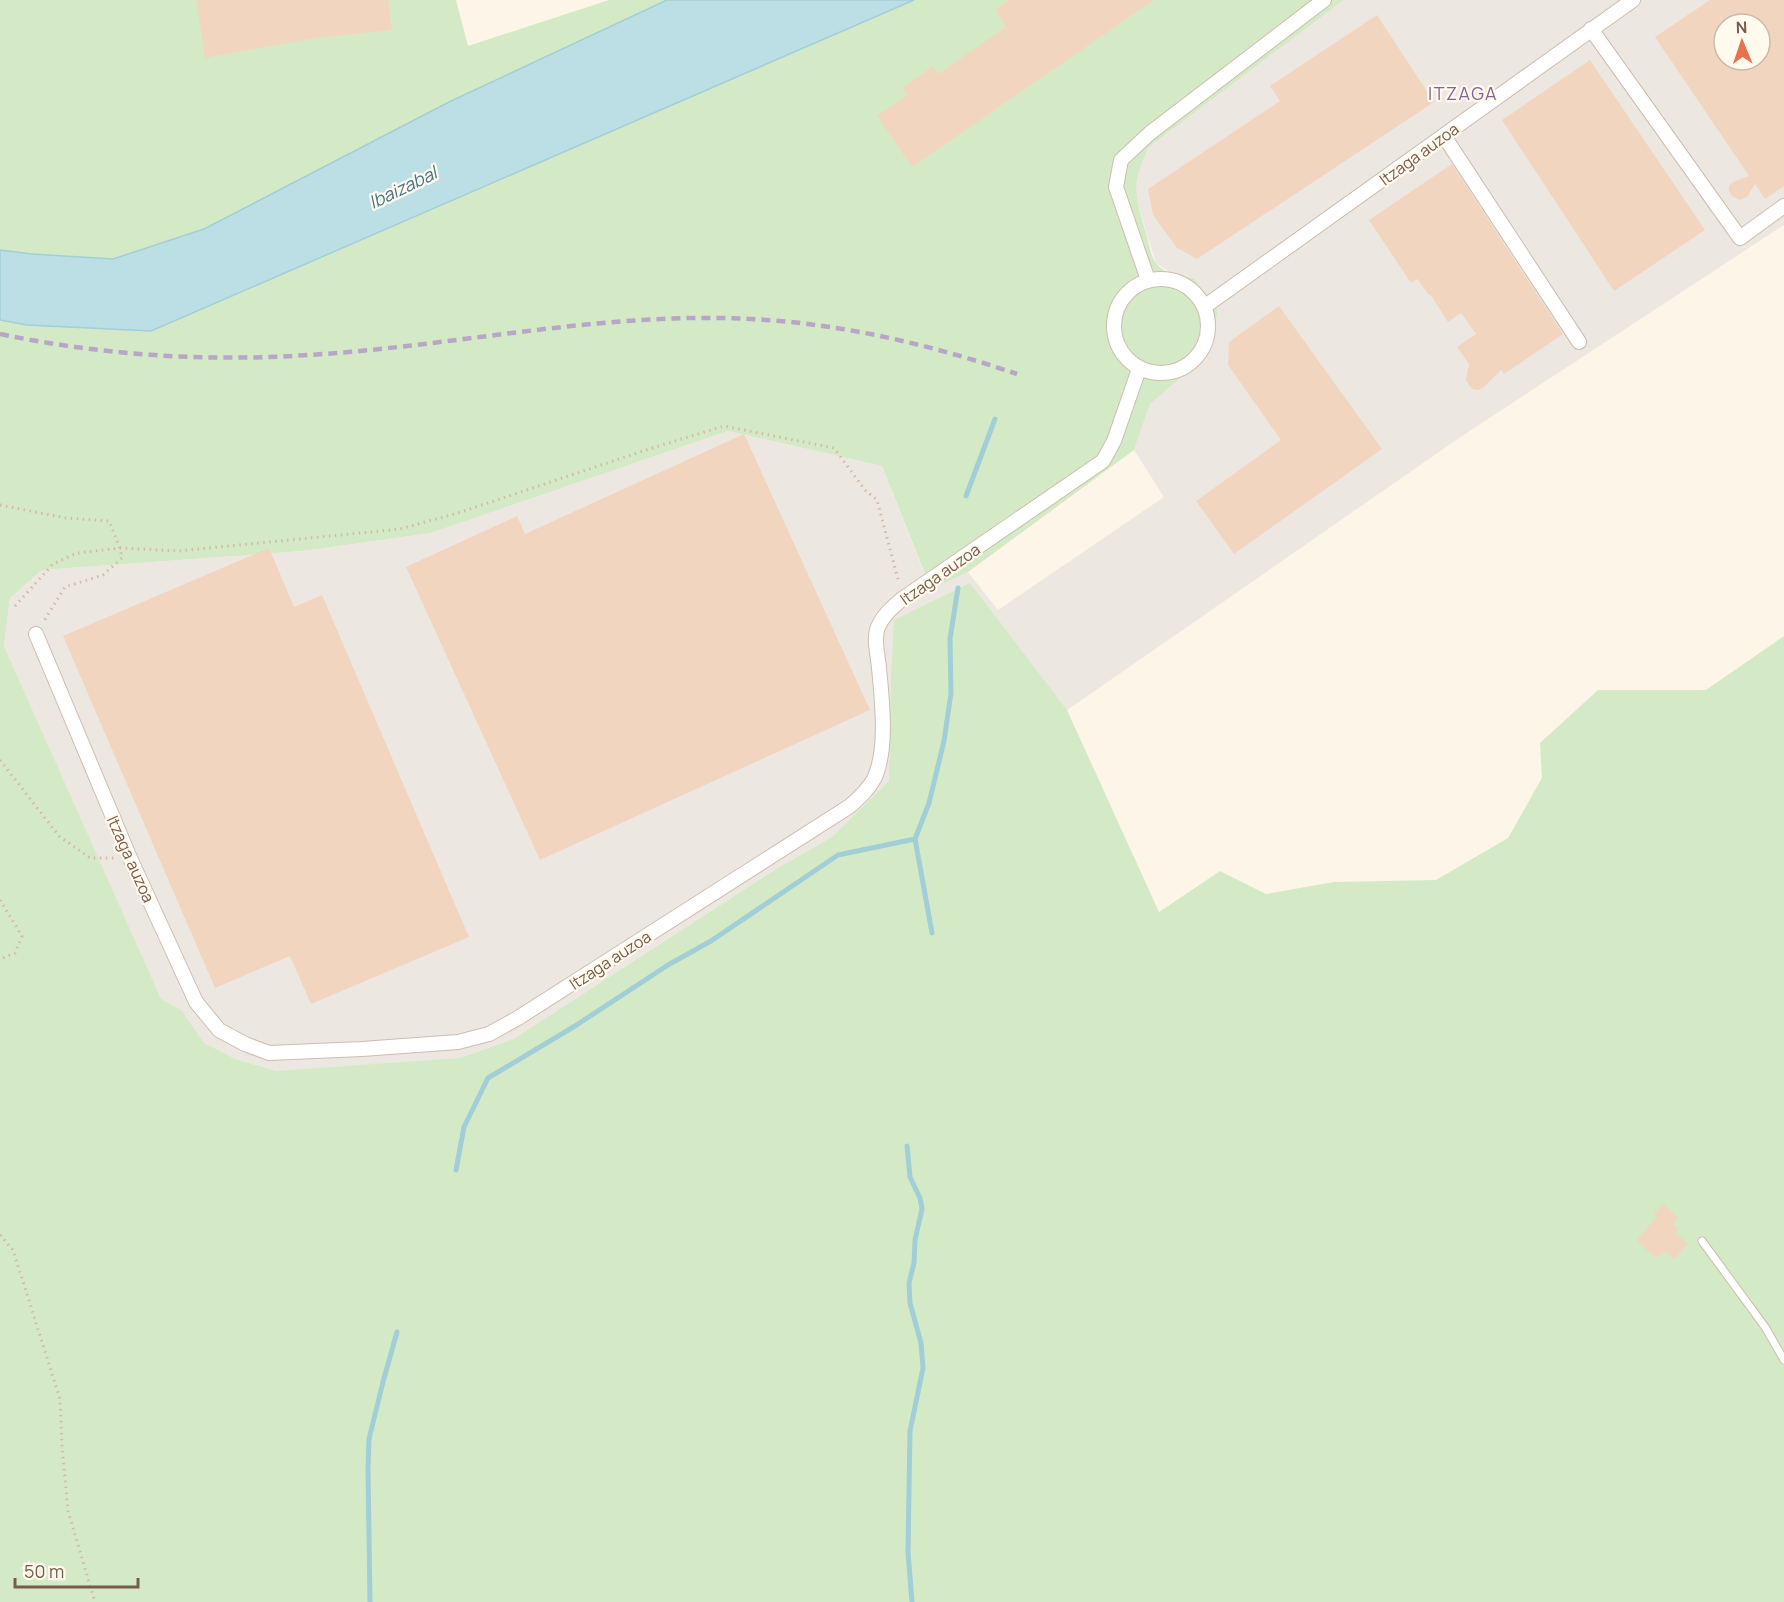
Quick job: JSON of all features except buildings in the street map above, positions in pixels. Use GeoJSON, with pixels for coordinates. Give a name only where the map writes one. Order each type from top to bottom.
{"type":"FeatureCollection","features":[{"type":"Feature","properties":{"kind":"street"},"geometry":{"type":"LineString","coordinates":[[1149,280],[1116,187],[1121,160],[1150,133],[1324,0]]}},
{"type":"Feature","properties":{"kind":"street","name":"Itzaga auzoa"},"geometry":{"type":"LineString","coordinates":[[1204,307],[1633,0]]}},
{"type":"Feature","properties":{"kind":"street"},"geometry":{"type":"LineString","coordinates":[[1591,29],[1740,238],[1784,206]]}},
{"type":"Feature","properties":{"kind":"street"},"geometry":{"type":"LineString","coordinates":[[1444,136],[1579,342]]}},
{"type":"Feature","properties":{"kind":"street"},"geometry":{"type":"LineString","coordinates":[[1149,280],[1175,281],[1197,295],[1204,307],[1208,321],[1208,335],[1203,349],[1194,361],[1182,369],[1168,373],[1153,373],[1139,369],[1126,359],[1117,345],[1113,330],[1115,314],[1122,299],[1134,287],[1149,280]]}},
{"type":"Feature","properties":{"kind":"street","name":"Itzaga auzoa"},"geometry":{"type":"LineString","coordinates":[[36,634],[130,858],[196,1002],[219,1030],[245,1044],[269,1053],[458,1042],[489,1034],[518,1018],[850,806],[865,793],[875,777],[882,752],[882,699],[876,637],[879,626],[888,612],[902,599],[1103,461],[1114,441],[1139,369]]}},
{"type":"Feature","properties":{"kind":"lane"},"geometry":{"type":"LineString","coordinates":[[1702,1241],[1752,1309],[1784,1360]]}},
{"type":"Feature","properties":{"kind":"path"},"geometry":{"type":"LineString","coordinates":[[15,606],[53,564],[77,553],[120,548],[179,551],[400,529],[461,512],[724,426],[834,448],[865,490],[877,501],[894,556],[902,599]]}},
{"type":"Feature","properties":{"kind":"path"},"geometry":{"type":"LineString","coordinates":[[0,506],[66,518],[109,520],[120,548],[122,558],[103,575],[65,587],[36,634]]}},
{"type":"Feature","properties":{"kind":"path"},"geometry":{"type":"LineString","coordinates":[[0,760],[59,836],[90,858],[130,858]]}},
{"type":"Feature","properties":{"kind":"path"},"geometry":{"type":"LineString","coordinates":[[0,900],[21,936],[15,953],[0,959]]}},
{"type":"Feature","properties":{"kind":"path"},"geometry":{"type":"LineString","coordinates":[[0,1235],[13,1250],[60,1399],[68,1511],[95,1602]]}},
{"type":"Feature","properties":{"kind":"shaded area"},"geometry":{"type":"Polygon","coordinates":[[[1344,0],[1784,0],[1784,225],[1462,436],[504,1101],[191,1068],[4,646],[10,598],[42,570],[303,551],[431,533],[728,431],[882,466],[930,588],[968,572],[998,610],[1164,497],[1134,450],[1150,404],[1204,358],[1211,346],[1218,310],[1194,278],[1174,275],[1156,263],[1135,195],[1139,170],[1149,147],[1344,0]]]}},
{"type":"Feature","properties":{"kind":"green space"},"geometry":{"type":"Polygon","coordinates":[[[0,0],[456,0],[468,46],[609,0],[1344,0],[1149,147],[1139,172],[1136,191],[1151,254],[1163,270],[1194,278],[1218,310],[1211,346],[1204,358],[1150,404],[1134,450],[968,572],[931,589],[882,466],[728,431],[431,533],[303,551],[42,570],[10,598],[4,646],[161,999],[181,1010],[204,1043],[235,1059],[276,1071],[460,1058],[512,1040],[778,868],[832,837],[889,781],[894,620],[970,583],[1067,710],[1159,912],[1220,871],[1266,894],[1334,882],[1436,880],[1508,838],[1542,778],[1540,743],[1598,690],[1706,690],[1784,636],[1784,1602],[0,1602],[0,0]]]}},
{"type":"Feature","properties":{"kind":"water","name":"Ibaizabal"},"geometry":{"type":"Polygon","coordinates":[[[667,0],[914,0],[151,331],[27,325],[0,320],[0,250],[113,259],[204,229],[449,102],[667,0]]]}},
{"type":"Feature","properties":{"kind":"waterway"},"geometry":{"type":"LineString","coordinates":[[966,496],[995,419]]}},
{"type":"Feature","properties":{"kind":"waterway"},"geometry":{"type":"LineString","coordinates":[[932,933],[915,839],[929,803],[944,741],[951,693],[950,639],[958,588]]}},
{"type":"Feature","properties":{"kind":"waterway"},"geometry":{"type":"LineString","coordinates":[[456,1170],[464,1127],[488,1078],[575,1026],[668,965],[711,941],[838,855],[915,839]]}},
{"type":"Feature","properties":{"kind":"waterway"},"geometry":{"type":"LineString","coordinates":[[907,1146],[910,1177],[920,1198],[922,1209],[909,1283],[910,1303],[921,1343],[923,1368],[910,1431],[908,1552],[912,1602]]}},
{"type":"Feature","properties":{"kind":"waterway"},"geometry":{"type":"LineString","coordinates":[[370,1602],[369,1439],[397,1332]]}},
{"type":"Feature","properties":{"kind":"railway"},"geometry":{"type":"LineString","coordinates":[[0,334],[115,352],[230,358],[359,351],[616,322],[668,319],[757,319],[833,327],[870,334],[944,351],[1017,374]]}},
{"type":"Feature","properties":{"kind":"district","name":"ITZAGA"},"geometry":{"type":"Point","coordinates":[1463,94]}}]}
